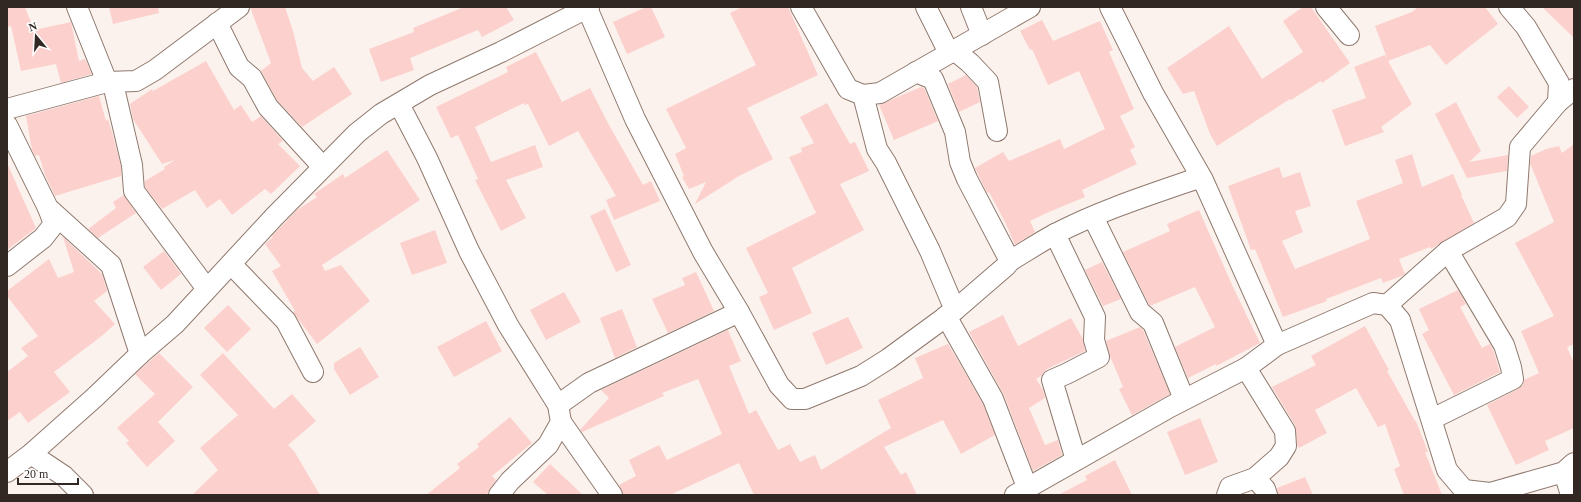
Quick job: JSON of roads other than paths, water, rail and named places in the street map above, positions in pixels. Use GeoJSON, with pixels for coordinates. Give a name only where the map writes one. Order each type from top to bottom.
{"type":"FeatureCollection","features":[{"type":"Feature","properties":{"kind":"street"},"geometry":{"type":"LineString","coordinates":[[77,7],[108,82],[114,88],[132,165],[134,191],[207,289]]}},
{"type":"Feature","properties":{"kind":"street"},"geometry":{"type":"LineString","coordinates":[[7,109],[108,82],[136,81],[155,70],[238,7]]}},
{"type":"Feature","properties":{"kind":"street"},"geometry":{"type":"LineString","coordinates":[[801,7],[848,89],[863,95],[880,93],[1030,7]]}},
{"type":"Feature","properties":{"kind":"street"},"geometry":{"type":"LineString","coordinates":[[926,7],[952,52],[970,63],[988,82],[997,131]]}},
{"type":"Feature","properties":{"kind":"street"},"geometry":{"type":"LineString","coordinates":[[972,7],[982,35]]}},
{"type":"Feature","properties":{"kind":"street"},"geometry":{"type":"LineString","coordinates":[[1110,7],[1152,93],[1201,177],[1277,345]]}},
{"type":"Feature","properties":{"kind":"street"},"geometry":{"type":"LineString","coordinates":[[1326,7],[1350,35]]}},
{"type":"Feature","properties":{"kind":"street"},"geometry":{"type":"LineString","coordinates":[[1387,305],[1448,251],[1506,217],[1516,204],[1520,147],[1569,94],[1559,83],[1526,27],[1509,7]]}},
{"type":"Feature","properties":{"kind":"street"},"geometry":{"type":"LineString","coordinates":[[7,472],[31,454],[175,324],[322,166],[357,133],[381,114],[430,85],[501,52],[588,8],[635,119],[704,252],[779,385],[792,399],[805,399],[861,376],[888,359],[951,313],[1010,261],[1055,234],[1154,193],[1201,177]]}},
{"type":"Feature","properties":{"kind":"street"},"geometry":{"type":"LineString","coordinates":[[217,23],[239,66],[252,78],[268,107],[322,166]]}},
{"type":"Feature","properties":{"kind":"street"},"geometry":{"type":"LineString","coordinates":[[916,72],[933,79],[955,132],[960,162],[967,179],[1010,261]]}},
{"type":"Feature","properties":{"kind":"street"},"geometry":{"type":"LineString","coordinates":[[863,95],[877,149],[886,163],[930,250],[951,313],[993,399],[1021,491],[1184,399],[1246,368],[1277,345],[1373,303],[1387,305],[1400,320],[1447,470],[1464,490],[1488,494],[1569,467],[1571,495]]}},
{"type":"Feature","properties":{"kind":"street"},"geometry":{"type":"LineString","coordinates":[[398,104],[427,158],[469,251],[508,324],[560,413],[612,495]]}},
{"type":"Feature","properties":{"kind":"street"},"geometry":{"type":"LineString","coordinates":[[7,125],[48,208],[54,224],[43,238],[7,266]]}},
{"type":"Feature","properties":{"kind":"street"},"geometry":{"type":"LineString","coordinates":[[48,208],[111,264],[140,354]]}},
{"type":"Feature","properties":{"kind":"street"},"geometry":{"type":"LineString","coordinates":[[1093,217],[1140,312],[1152,323],[1184,399]]}},
{"type":"Feature","properties":{"kind":"street"},"geometry":{"type":"LineString","coordinates":[[1055,234],[1095,317],[1094,340],[1099,357],[1052,380],[1076,460]]}},
{"type":"Feature","properties":{"kind":"street"},"geometry":{"type":"LineString","coordinates":[[1432,419],[1512,379],[1511,367],[1504,345],[1448,251]]}},
{"type":"Feature","properties":{"kind":"street"},"geometry":{"type":"LineString","coordinates":[[231,264],[286,321],[313,372]]}},
{"type":"Feature","properties":{"kind":"street"},"geometry":{"type":"LineString","coordinates":[[499,495],[510,481],[548,445],[560,413],[589,383],[739,312]]}},
{"type":"Feature","properties":{"kind":"street"},"geometry":{"type":"LineString","coordinates":[[1227,495],[1230,487],[1255,478],[1279,457],[1286,446],[1285,431],[1246,368]]}},
{"type":"Feature","properties":{"kind":"street"},"geometry":{"type":"LineString","coordinates":[[31,454],[64,476],[83,495]]}},
{"type":"Feature","properties":{"kind":"street"},"geometry":{"type":"LineString","coordinates":[[1255,478],[1267,495]]}}]}
